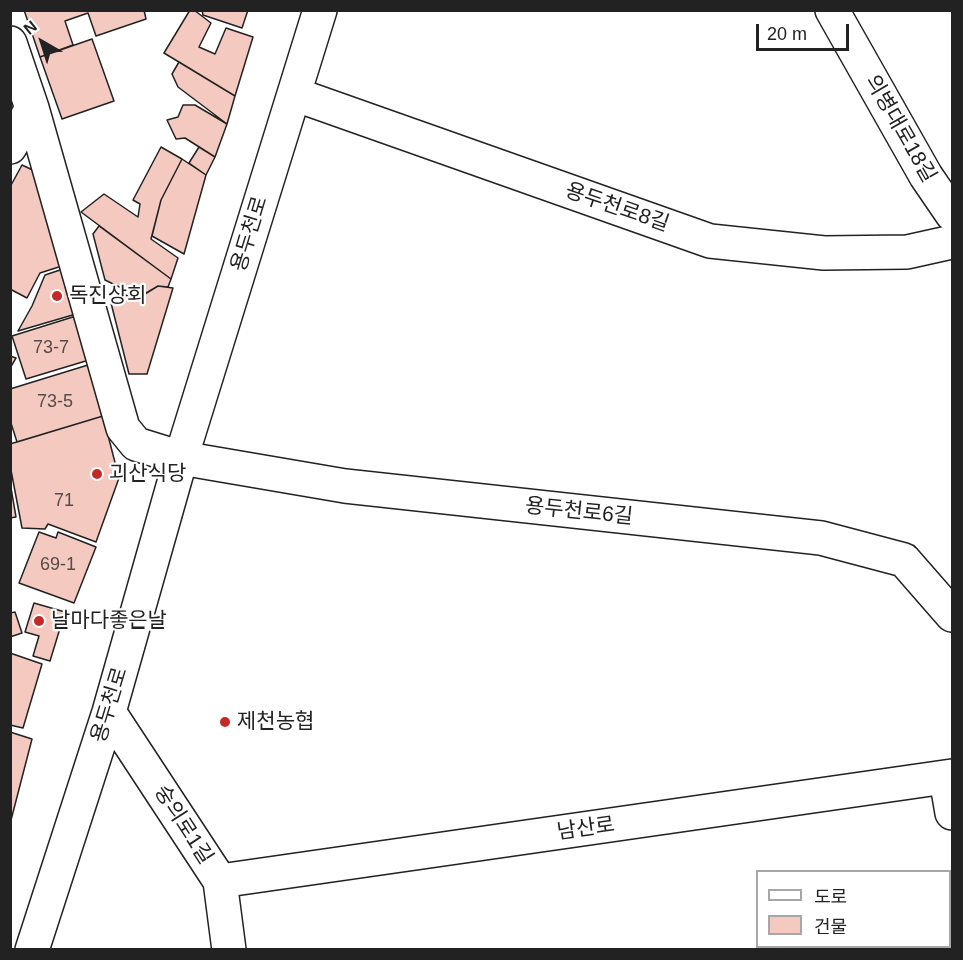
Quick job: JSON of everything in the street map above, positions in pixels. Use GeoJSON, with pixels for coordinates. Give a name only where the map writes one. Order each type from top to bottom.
{"type":"FeatureCollection","features":[{"type":"Feature","properties":{"kind":"street","name":"용두천로"},"geometry":{"type":"LineString","coordinates":[[32,950],[109,711],[181,458],[320,10]]}},
{"type":"Feature","properties":{"kind":"street","name":"의병대로18길"},"geometry":{"type":"LineString","coordinates":[[832,10],[926,176],[952,214]]}},
{"type":"Feature","properties":{"kind":"street"},"geometry":{"type":"LineString","coordinates":[[10,44],[32,108],[123,428],[130,439],[141,447],[181,458]]}},
{"type":"Feature","properties":{"kind":"street","name":"용두천로8길"},"geometry":{"type":"LineString","coordinates":[[294,94],[710,241],[824,253],[907,252],[952,242]]}},
{"type":"Feature","properties":{"kind":"street"},"geometry":{"type":"LineString","coordinates":[[11,144],[32,108]]}},
{"type":"Feature","properties":{"kind":"street","name":"용두천로6길"},"geometry":{"type":"LineString","coordinates":[[181,458],[345,486],[821,538],[904,560],[952,615]]}},
{"type":"Feature","properties":{"kind":"street","name":"숭의로1길"},"geometry":{"type":"LineString","coordinates":[[109,711],[220,881],[229,950]]}},
{"type":"Feature","properties":{"kind":"street"},"geometry":{"type":"LineString","coordinates":[[949,777],[952,813]]}},
{"type":"Feature","properties":{"kind":"street","name":"남산로"},"geometry":{"type":"LineString","coordinates":[[220,881],[949,777]]}},
{"type":"Feature","properties":{"kind":"building"},"geometry":{"type":"Polygon","coordinates":[[[24,10],[144,10],[146,19],[96,36],[88,13],[65,21],[73,45],[40,57],[24,10]]]}},
{"type":"Feature","properties":{"kind":"building"},"geometry":{"type":"Polygon","coordinates":[[[190,10],[194,10],[211,23],[199,47],[215,54],[226,28],[253,37],[235,96],[164,53],[190,10]]]}},
{"type":"Feature","properties":{"kind":"building"},"geometry":{"type":"Polygon","coordinates":[[[202,10],[248,10],[242,28],[203,15],[202,10]]]}},
{"type":"Feature","properties":{"kind":"building"},"geometry":{"type":"Polygon","coordinates":[[[92,39],[114,101],[62,119],[40,57],[92,39]]]}},
{"type":"Feature","properties":{"kind":"building"},"geometry":{"type":"Polygon","coordinates":[[[179,62],[235,96],[227,124],[178,87],[172,74],[179,62]]]}},
{"type":"Feature","properties":{"kind":"building"},"geometry":{"type":"Polygon","coordinates":[[[183,105],[195,105],[227,124],[215,157],[185,138],[176,139],[167,120],[178,117],[183,105]]]}},
{"type":"Feature","properties":{"kind":"building"},"geometry":{"type":"Polygon","coordinates":[[[161,147],[182,159],[161,200],[151,239],[178,258],[171,279],[81,212],[104,194],[138,217],[140,204],[133,200],[161,147]]]}},
{"type":"Feature","properties":{"kind":"building"},"geometry":{"type":"Polygon","coordinates":[[[199,147],[215,157],[206,175],[189,163],[199,147]]]}},
{"type":"Feature","properties":{"kind":"building"},"geometry":{"type":"Polygon","coordinates":[[[182,159],[206,175],[184,254],[152,236],[161,200],[182,159]]]}},
{"type":"Feature","properties":{"kind":"building"},"geometry":{"type":"Polygon","coordinates":[[[22,165],[37,172],[65,265],[40,273],[27,298],[10,289],[10,187],[22,165]]]}},
{"type":"Feature","properties":{"kind":"building"},"geometry":{"type":"Polygon","coordinates":[[[99,226],[171,279],[168,287],[158,286],[140,297],[105,280],[93,234],[99,226]]]}},
{"type":"Feature","properties":{"kind":"building"},"geometry":{"type":"Polygon","coordinates":[[[63,269],[76,314],[18,331],[45,275],[63,269]]]}},
{"type":"Feature","properties":{"kind":"building"},"geometry":{"type":"Polygon","coordinates":[[[158,286],[173,288],[147,374],[129,374],[111,303],[115,291],[136,299],[158,286]]]}},
{"type":"Feature","properties":{"kind":"building"},"geometry":{"type":"Polygon","coordinates":[[[76,316],[89,360],[26,379],[12,336],[76,316]]]}},
{"type":"Feature","properties":{"kind":"building"},"geometry":{"type":"Polygon","coordinates":[[[10,356],[16,358],[10,368],[10,356]]]}},
{"type":"Feature","properties":{"kind":"building"},"geometry":{"type":"Polygon","coordinates":[[[88,365],[103,416],[17,442],[10,420],[10,389],[88,365]]]}},
{"type":"Feature","properties":{"kind":"building"},"geometry":{"type":"Polygon","coordinates":[[[103,416],[119,478],[96,542],[48,524],[45,529],[22,528],[10,465],[10,444],[103,416]]]}},
{"type":"Feature","properties":{"kind":"building"},"geometry":{"type":"Polygon","coordinates":[[[10,482],[16,517],[10,518],[10,482]]]}},
{"type":"Feature","properties":{"kind":"building"},"geometry":{"type":"Polygon","coordinates":[[[39,532],[56,538],[58,532],[96,547],[74,603],[19,583],[39,532]]]}},
{"type":"Feature","properties":{"kind":"building"},"geometry":{"type":"Polygon","coordinates":[[[34,603],[65,612],[50,661],[33,656],[39,636],[25,632],[34,603]]]}},
{"type":"Feature","properties":{"kind":"building"},"geometry":{"type":"Polygon","coordinates":[[[15,612],[22,633],[10,637],[10,613],[15,612]]]}},
{"type":"Feature","properties":{"kind":"building"},"geometry":{"type":"Polygon","coordinates":[[[10,653],[42,664],[23,728],[10,725],[10,653]]]}},
{"type":"Feature","properties":{"kind":"building"},"geometry":{"type":"Polygon","coordinates":[[[10,732],[32,739],[10,824],[10,732]]]}},
{"type":"Feature","properties":{"kind":"place","name":"독진상회"},"geometry":{"type":"Point","coordinates":[57,296]}},
{"type":"Feature","properties":{"kind":"place","name":"괴산식당"},"geometry":{"type":"Point","coordinates":[97,474]}},
{"type":"Feature","properties":{"kind":"place","name":"날마다좋은날"},"geometry":{"type":"Point","coordinates":[39,621]}},
{"type":"Feature","properties":{"kind":"place","name":"제천농협"},"geometry":{"type":"Point","coordinates":[225,722]}}]}
